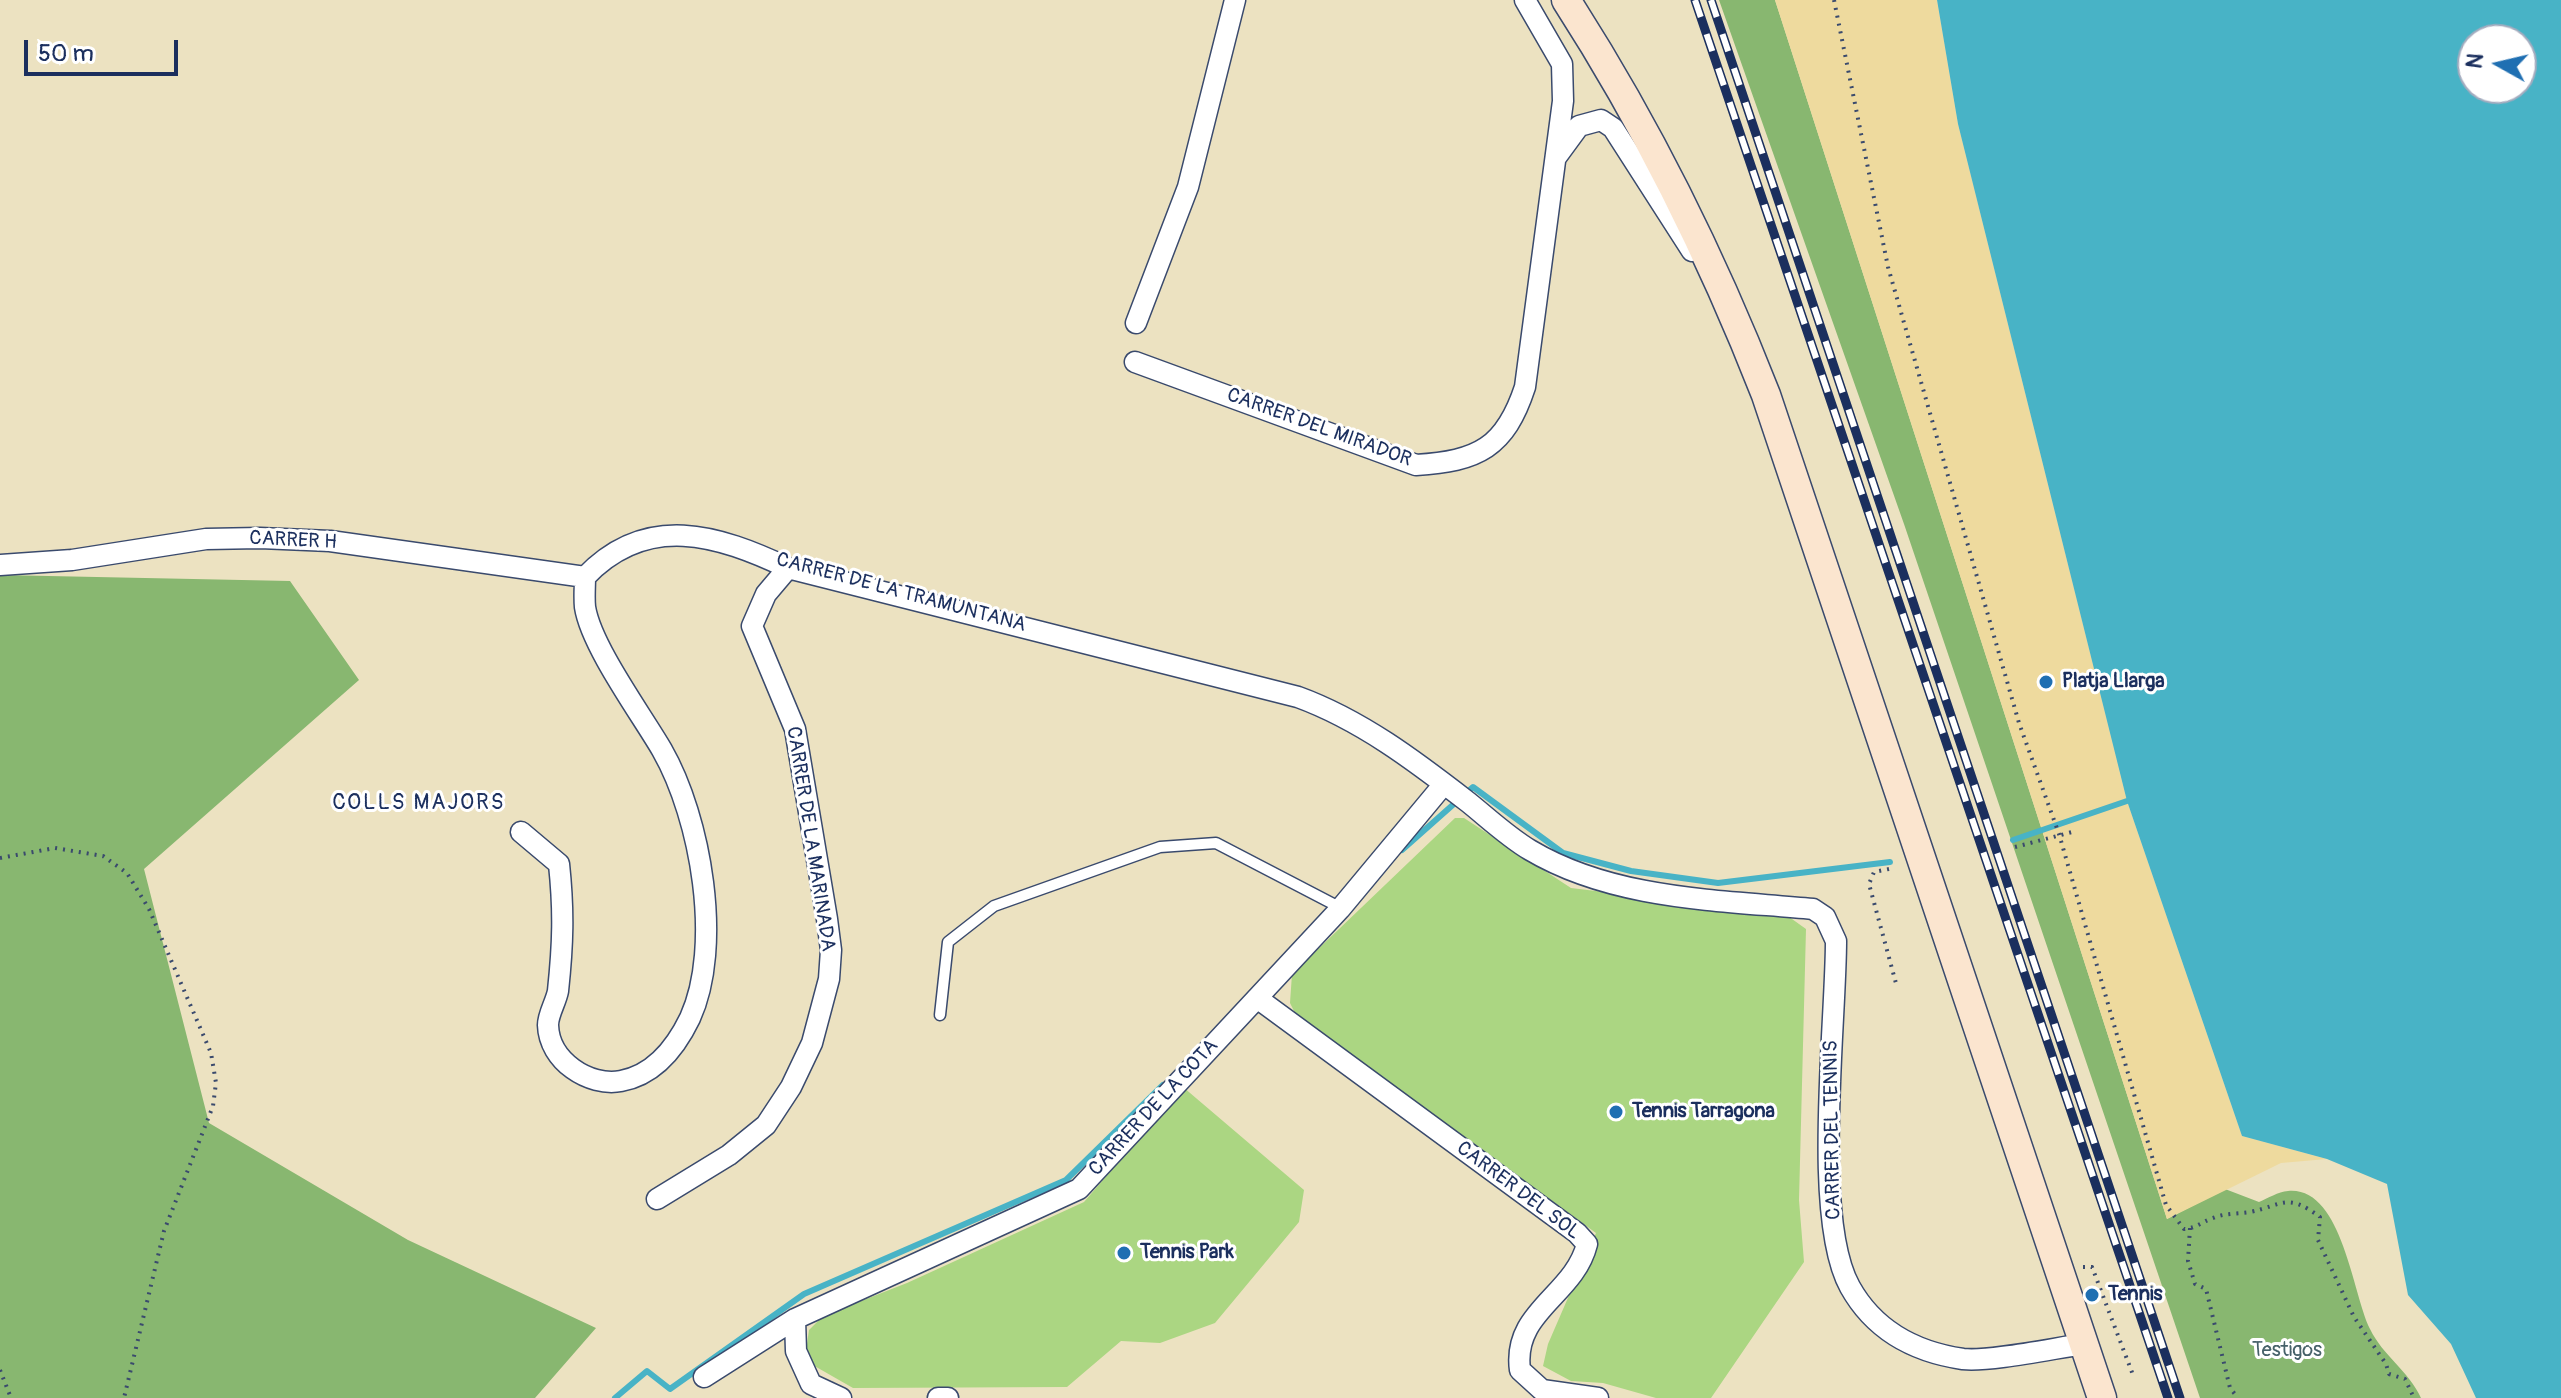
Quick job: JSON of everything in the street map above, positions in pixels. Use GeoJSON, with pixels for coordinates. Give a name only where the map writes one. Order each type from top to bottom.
{"type":"FeatureCollection","features":[{"type":"Feature","properties":{"kind":"street"},"geometry":{"type":"LineString","coordinates":[[1136,323],[1188,187],[1235,0]]}},
{"type":"Feature","properties":{"kind":"street","name":"CARRER DEL MIRADOR"},"geometry":{"type":"LineString","coordinates":[[1135,362],[1416,465],[1457,462],[1491,445],[1515,416],[1525,387],[1563,101],[1562,64],[1525,0]]}},
{"type":"Feature","properties":{"kind":"street"},"geometry":{"type":"LineString","coordinates":[[1566,0],[1616,77],[1718,278],[1766,395],[2102,1398]]}},
{"type":"Feature","properties":{"kind":"street"},"geometry":{"type":"LineString","coordinates":[[1557,156],[1579,126],[1601,120],[1613,128],[1691,250],[1718,278]]}},
{"type":"Feature","properties":{"kind":"street","name":"CARRER DE LA TRAMUNTANA"},"geometry":{"type":"LineString","coordinates":[[585,577],[619,549],[670,536],[691,535],[736,543],[788,568],[1298,697],[1356,722],[1448,787],[1527,849],[1553,863],[1606,881],[1683,896],[1813,909]]}},
{"type":"Feature","properties":{"kind":"street","name":"CARRER H"},"geometry":{"type":"LineString","coordinates":[[0,565],[72,560],[206,539],[260,538],[330,541],[585,577]]}},
{"type":"Feature","properties":{"kind":"street","name":"CARRER DE LA MARINADA"},"geometry":{"type":"LineString","coordinates":[[657,1199],[729,1155],[766,1125],[791,1087],[822,1013],[831,950],[795,729],[752,626],[766,594],[788,568]]}},
{"type":"Feature","properties":{"kind":"street"},"geometry":{"type":"LineString","coordinates":[[521,832],[559,864],[565,922],[557,997],[548,1025],[554,1045],[572,1069],[594,1081],[619,1081],[639,1076],[658,1063],[681,1037],[702,992],[708,934],[704,892],[676,777],[596,636],[585,608],[585,577]]}},
{"type":"Feature","properties":{"kind":"street","name":"CARRER DE LA COTA"},"geometry":{"type":"LineString","coordinates":[[704,1377],[795,1319],[1079,1189],[1273,982],[1448,787]]}},
{"type":"Feature","properties":{"kind":"street","name":"CARRER DEL TENNIS"},"geometry":{"type":"LineString","coordinates":[[1813,909],[1825,917],[1836,941],[1831,1188],[1837,1254],[1849,1285],[1873,1320],[1913,1347],[1966,1359],[2084,1344]]}},
{"type":"Feature","properties":{"kind":"street","name":"CARRER DEL SOL"},"geometry":{"type":"LineString","coordinates":[[1257,998],[1577,1233],[1587,1244],[1582,1264],[1523,1331],[1518,1354],[1520,1370],[1542,1390],[1598,1398]]}},
{"type":"Feature","properties":{"kind":"street"},"geometry":{"type":"LineString","coordinates":[[795,1319],[796,1351],[811,1384],[841,1398]]}},
{"type":"Feature","properties":{"kind":"street"},"geometry":{"type":"LineString","coordinates":[[938,1398],[948,1398]]}},
{"type":"Feature","properties":{"kind":"lane"},"geometry":{"type":"LineString","coordinates":[[940,1015],[948,942],[994,906],[1160,847],[1216,843],[1340,908]]}},
{"type":"Feature","properties":{"kind":"path"},"geometry":{"type":"LineString","coordinates":[[1834,0],[1888,267],[2019,723],[2059,834],[2166,1205],[2184,1229],[2212,1218],[2253,1211],[2285,1201],[2306,1206],[2320,1217],[2318,1240],[2354,1317],[2386,1364],[2389,1374],[2405,1379],[2414,1398]]}},
{"type":"Feature","properties":{"kind":"path"},"geometry":{"type":"LineString","coordinates":[[2015,847],[2076,831]]}},
{"type":"Feature","properties":{"kind":"path"},"geometry":{"type":"LineString","coordinates":[[0,858],[55,848],[103,856],[127,873],[149,909],[211,1053],[216,1083],[213,1106],[164,1231],[124,1398]]}},
{"type":"Feature","properties":{"kind":"path"},"geometry":{"type":"LineString","coordinates":[[1889,869],[1874,872],[1869,884],[1897,987]]}},
{"type":"Feature","properties":{"kind":"path"},"geometry":{"type":"LineString","coordinates":[[2190,1228],[2188,1261],[2195,1284],[2206,1289],[2230,1388],[2238,1398]]}},
{"type":"Feature","properties":{"kind":"path"},"geometry":{"type":"LineString","coordinates":[[0,1370],[11,1398]]}},
{"type":"Feature","properties":{"kind":"green space","name":"Testigos"},"geometry":{"type":"Polygon","coordinates":[[[1719,0],[1775,0],[2167,1219],[2225,1189],[2259,1202],[2288,1191],[2306,1194],[2321,1205],[2333,1223],[2375,1339],[2421,1398],[2200,1398],[1904,524],[1719,0]]]}},
{"type":"Feature","properties":{"kind":"green space"},"geometry":{"type":"Polygon","coordinates":[[[0,575],[290,581],[359,680],[144,869],[209,1123],[408,1240],[596,1328],[535,1398],[0,1398],[0,575]]]}},
{"type":"Feature","properties":{"kind":"green space","name":"Tennis Tarragona"},"geometry":{"type":"Polygon","coordinates":[[[1455,818],[1464,818],[1571,888],[1785,914],[1806,929],[1799,1200],[1804,1262],[1711,1398],[1656,1398],[1603,1383],[1571,1381],[1543,1366],[1548,1344],[1596,1233],[1296,1015],[1290,1003],[1292,974],[1455,818]]]}},
{"type":"Feature","properties":{"kind":"green space","name":"Tennis Park"},"geometry":{"type":"Polygon","coordinates":[[[1183,1087],[1304,1190],[1299,1222],[1215,1323],[1160,1343],[1121,1341],[1067,1387],[853,1388],[811,1364],[806,1351],[809,1330],[823,1316],[907,1283],[1084,1202],[1183,1087]]]}},
{"type":"Feature","properties":{"kind":"sand","name":"Platja Llarga"},"geometry":{"type":"Polygon","coordinates":[[[1775,0],[1937,0],[1958,124],[2127,801],[2242,1136],[2327,1159],[2281,1163],[2167,1219],[1775,0]]]}},
{"type":"Feature","properties":{"kind":"water"},"geometry":{"type":"Polygon","coordinates":[[[1937,0],[2561,0],[2561,1398],[2476,1398],[2451,1344],[2408,1295],[2387,1184],[2327,1159],[2242,1136],[2127,801],[1958,124],[1937,0]]]}},
{"type":"Feature","properties":{"kind":"waterway"},"geometry":{"type":"LineString","coordinates":[[1402,850],[1473,787],[1563,853],[1631,871],[1718,883],[1890,862]]}},
{"type":"Feature","properties":{"kind":"waterway"},"geometry":{"type":"LineString","coordinates":[[2013,840],[2127,801]]}},
{"type":"Feature","properties":{"kind":"waterway"},"geometry":{"type":"LineString","coordinates":[[615,1398],[647,1371],[670,1389],[804,1294],[1066,1180],[1163,1085]]}},
{"type":"Feature","properties":{"kind":"railway"},"geometry":{"type":"LineString","coordinates":[[1695,0],[2168,1398]]}},
{"type":"Feature","properties":{"kind":"railway"},"geometry":{"type":"LineString","coordinates":[[1711,0],[2180,1398]]}},
{"type":"Feature","properties":{"kind":"place","name":"Platja Llarga"},"geometry":{"type":"Point","coordinates":[2046,682]}},
{"type":"Feature","properties":{"kind":"place","name":"Tennis Tarragona"},"geometry":{"type":"Point","coordinates":[1616,1112]}},
{"type":"Feature","properties":{"kind":"place","name":"Tennis Park"},"geometry":{"type":"Point","coordinates":[1124,1253]}},
{"type":"Feature","properties":{"kind":"place","name":"Tennis"},"geometry":{"type":"Point","coordinates":[2092,1295]}},
{"type":"Feature","properties":{"kind":"district","name":"COLLS MAJORS"},"geometry":{"type":"Point","coordinates":[419,803]}}]}
